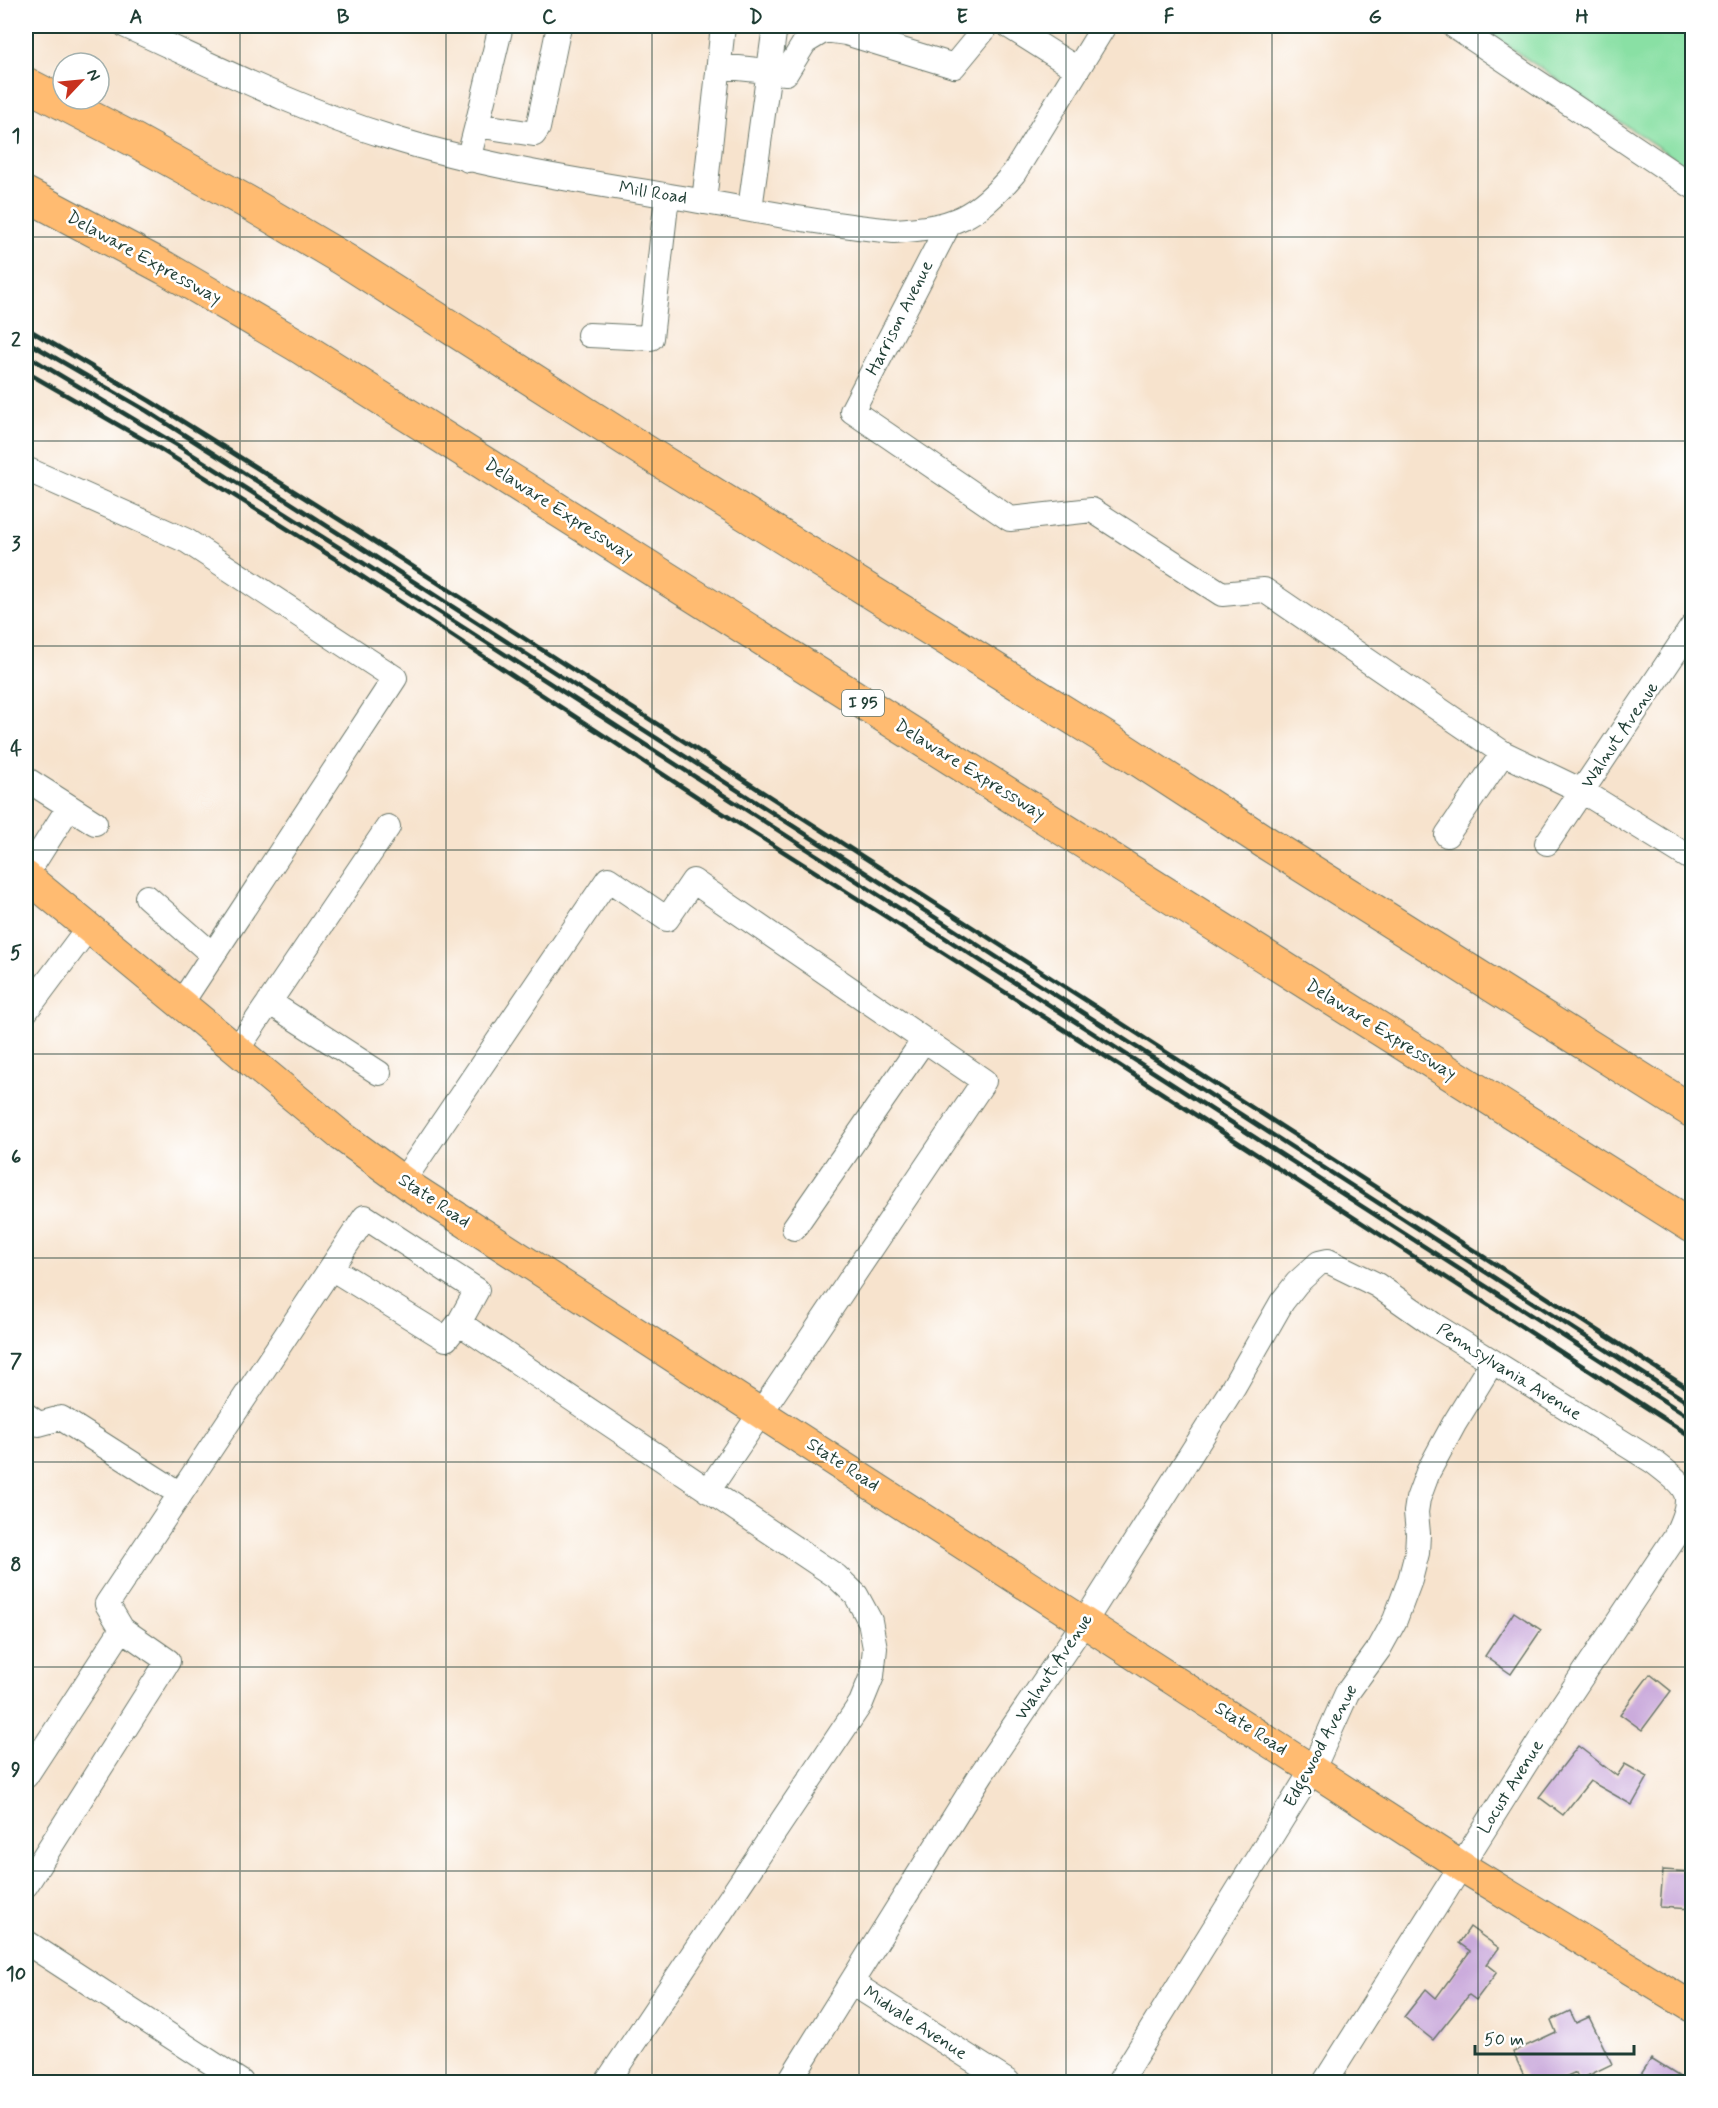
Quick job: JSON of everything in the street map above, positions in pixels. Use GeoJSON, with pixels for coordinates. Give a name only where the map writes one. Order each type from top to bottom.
{"type":"FeatureCollection","features":[{"type":"Feature","properties":{"kind":"highway"},"geometry":{"type":"LineString","coordinates":[[26,84],[247,202],[345,260],[1692,1111]]}},
{"type":"Feature","properties":{"kind":"highway","name":"Delaware Expressway"},"geometry":{"type":"LineString","coordinates":[[26,194],[165,268],[297,345],[1692,1226]]}},
{"type":"Feature","properties":{"kind":"main road","name":"State Road"},"geometry":{"type":"LineString","coordinates":[[26,876],[340,1136],[403,1181],[1461,1866],[1692,2007]]}},
{"type":"Feature","properties":{"kind":"street","name":"Mill Road"},"geometry":{"type":"LineString","coordinates":[[126,26],[274,94],[326,115],[388,137],[468,160],[544,176],[894,231],[948,224],[970,216],[980,209],[1014,173],[1104,26]]}},
{"type":"Feature","properties":{"kind":"street"},"geometry":{"type":"LineString","coordinates":[[468,160],[501,26]]}},
{"type":"Feature","properties":{"kind":"street"},"geometry":{"type":"LineString","coordinates":[[477,125],[534,134],[538,128],[559,26]]}},
{"type":"Feature","properties":{"kind":"street"},"geometry":{"type":"LineString","coordinates":[[704,202],[723,26]]}},
{"type":"Feature","properties":{"kind":"street"},"geometry":{"type":"LineString","coordinates":[[750,209],[775,26]]}},
{"type":"Feature","properties":{"kind":"street"},"geometry":{"type":"LineString","coordinates":[[719,66],[786,73],[805,42],[825,30],[846,33],[954,66],[987,26]]}},
{"type":"Feature","properties":{"kind":"street"},"geometry":{"type":"LineString","coordinates":[[1009,26],[1077,69]]}},
{"type":"Feature","properties":{"kind":"street"},"geometry":{"type":"LineString","coordinates":[[1454,26],[1692,186]]}},
{"type":"Feature","properties":{"kind":"street"},"geometry":{"type":"LineString","coordinates":[[589,335],[651,338],[667,196]]}},
{"type":"Feature","properties":{"kind":"street","name":"Harrison Avenue"},"geometry":{"type":"LineString","coordinates":[[948,224],[852,411],[1010,519],[1092,510],[1222,594],[1264,590],[1503,753]]}},
{"type":"Feature","properties":{"kind":"street"},"geometry":{"type":"LineString","coordinates":[[26,470],[187,541],[395,678],[180,1005]]}},
{"type":"Feature","properties":{"kind":"street","name":"Walnut Avenue"},"geometry":{"type":"LineString","coordinates":[[1547,843],[1692,627]]}},
{"type":"Feature","properties":{"kind":"street"},"geometry":{"type":"LineString","coordinates":[[1447,835],[1503,753],[1582,792],[1692,859]]}},
{"type":"Feature","properties":{"kind":"street"},"geometry":{"type":"LineString","coordinates":[[26,779],[95,824]]}},
{"type":"Feature","properties":{"kind":"street"},"geometry":{"type":"LineString","coordinates":[[26,876],[69,807]]}},
{"type":"Feature","properties":{"kind":"street"},"geometry":{"type":"LineString","coordinates":[[236,1051],[388,827]]}},
{"type":"Feature","properties":{"kind":"street"},"geometry":{"type":"LineString","coordinates":[[403,1181],[608,879],[668,919],[693,881],[984,1081],[708,1491]]}},
{"type":"Feature","properties":{"kind":"street"},"geometry":{"type":"LineString","coordinates":[[147,897],[213,955]]}},
{"type":"Feature","properties":{"kind":"street"},"geometry":{"type":"LineString","coordinates":[[26,1011],[88,928]]}},
{"type":"Feature","properties":{"kind":"street"},"geometry":{"type":"LineString","coordinates":[[269,1002],[379,1073]]}},
{"type":"Feature","properties":{"kind":"street"},"geometry":{"type":"LineString","coordinates":[[795,1228],[924,1040]]}},
{"type":"Feature","properties":{"kind":"street"},"geometry":{"type":"LineString","coordinates":[[29,1869],[168,1661],[122,1629],[107,1604],[180,1494],[365,1217],[477,1290],[459,1323],[446,1339],[331,1268]]}},
{"type":"Feature","properties":{"kind":"street","name":"Walnut Avenue"},"geometry":{"type":"LineString","coordinates":[[789,2082],[982,1773],[1085,1621],[1234,1386],[1282,1302],[1297,1283],[1319,1263],[1328,1261]]}},
{"type":"Feature","properties":{"kind":"street","name":"Pennsylvania Avenue"},"geometry":{"type":"LineString","coordinates":[[1328,1261],[1377,1285],[1434,1325],[1654,1462],[1677,1480],[1685,1490]]}},
{"type":"Feature","properties":{"kind":"street"},"geometry":{"type":"LineString","coordinates":[[459,1323],[836,1576],[856,1595],[870,1621],[875,1648],[872,1676],[861,1703],[607,2082]]}},
{"type":"Feature","properties":{"kind":"street","name":"Edgewood Avenue"},"geometry":{"type":"LineString","coordinates":[[1119,2082],[1313,1769],[1347,1694],[1379,1649],[1395,1620],[1410,1581],[1417,1553],[1418,1498],[1428,1472],[1492,1362]]}},
{"type":"Feature","properties":{"kind":"street"},"geometry":{"type":"LineString","coordinates":[[26,1414],[39,1424],[61,1418],[180,1494]]}},
{"type":"Feature","properties":{"kind":"street","name":"Locust Avenue"},"geometry":{"type":"LineString","coordinates":[[1325,2082],[1558,1712],[1676,1537],[1688,1505],[1685,1490]]}},
{"type":"Feature","properties":{"kind":"street"},"geometry":{"type":"LineString","coordinates":[[26,1776],[122,1629]]}},
{"type":"Feature","properties":{"kind":"street"},"geometry":{"type":"LineString","coordinates":[[26,1942],[241,2082]]}},
{"type":"Feature","properties":{"kind":"street","name":"Midvale Avenue"},"geometry":{"type":"LineString","coordinates":[[852,1983],[1008,2082]]}},
{"type":"Feature","properties":{"kind":"green space"},"geometry":{"type":"Polygon","coordinates":[[[1478,26],[1692,26],[1692,170],[1478,26]]]}},
{"type":"Feature","properties":{"kind":"building"},"geometry":{"type":"Polygon","coordinates":[[[1514,1612],[1541,1630],[1511,1674],[1485,1656],[1514,1612]]]}},
{"type":"Feature","properties":{"kind":"building"},"geometry":{"type":"Polygon","coordinates":[[[1650,1674],[1671,1691],[1642,1730],[1620,1714],[1650,1674]]]}},
{"type":"Feature","properties":{"kind":"building"},"geometry":{"type":"Polygon","coordinates":[[[1578,1746],[1617,1776],[1625,1764],[1648,1777],[1632,1805],[1590,1781],[1563,1815],[1539,1797],[1578,1746]]]}},
{"type":"Feature","properties":{"kind":"building"},"geometry":{"type":"Polygon","coordinates":[[[1663,1870],[1692,1872],[1692,1909],[1660,1907],[1663,1870]]]}},
{"type":"Feature","properties":{"kind":"building"},"geometry":{"type":"Polygon","coordinates":[[[1470,1927],[1499,1948],[1487,1964],[1497,1972],[1476,2000],[1469,1995],[1433,2040],[1404,2017],[1426,1989],[1436,1998],[1470,1951],[1459,1943],[1470,1927]]]}},
{"type":"Feature","properties":{"kind":"building"},"geometry":{"type":"Polygon","coordinates":[[[1570,2011],[1576,2023],[1589,2017],[1612,2064],[1579,2080],[1576,2073],[1556,2082],[1527,2082],[1513,2052],[1556,2032],[1551,2020],[1570,2011]]]}},
{"type":"Feature","properties":{"kind":"building"},"geometry":{"type":"Polygon","coordinates":[[[1651,2059],[1688,2082],[1636,2082],[1651,2059]]]}},
{"type":"Feature","properties":{"kind":"railway"},"geometry":{"type":"LineString","coordinates":[[26,328],[150,401],[356,530],[1692,1391]]}},
{"type":"Feature","properties":{"kind":"railway"},"geometry":{"type":"LineString","coordinates":[[26,341],[147,411],[349,540],[1692,1405]]}},
{"type":"Feature","properties":{"kind":"railway"},"geometry":{"type":"LineString","coordinates":[[26,355],[177,445],[343,550],[1692,1419]]}},
{"type":"Feature","properties":{"kind":"railway"},"geometry":{"type":"LineString","coordinates":[[26,372],[160,449],[337,560],[705,802],[1074,1036],[1692,1437]]}}]}
